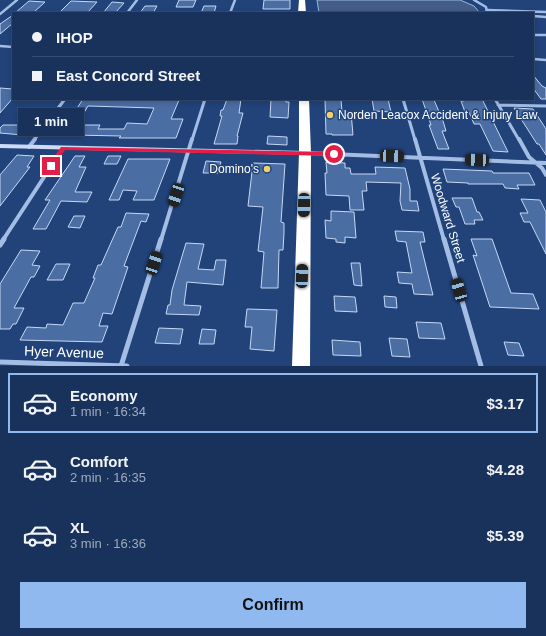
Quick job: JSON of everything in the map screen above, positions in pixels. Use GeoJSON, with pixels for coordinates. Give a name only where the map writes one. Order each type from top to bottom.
{"type":"FeatureCollection","features":[{"type":"Feature","properties":{"kind":"highway"},"geometry":{"type":"LineString","coordinates":[[302,0],[302,12]]}},
{"type":"Feature","properties":{"kind":"highway"},"geometry":{"type":"LineString","coordinates":[[301,366],[305,153],[304,100]]}},
{"type":"Feature","properties":{"kind":"street"},"geometry":{"type":"LineString","coordinates":[[0,14],[17,0]]}},
{"type":"Feature","properties":{"kind":"street"},"geometry":{"type":"LineString","coordinates":[[128,12],[136,0]]}},
{"type":"Feature","properties":{"kind":"street"},"geometry":{"type":"LineString","coordinates":[[230,12],[234,0]]}},
{"type":"Feature","properties":{"kind":"street"},"geometry":{"type":"LineString","coordinates":[[474,0],[482,4],[487,12],[546,12]]}},
{"type":"Feature","properties":{"kind":"street"},"geometry":{"type":"LineString","coordinates":[[534,16],[546,17]]}},
{"type":"Feature","properties":{"kind":"street"},"geometry":{"type":"LineString","coordinates":[[534,35],[546,35]]}},
{"type":"Feature","properties":{"kind":"street"},"geometry":{"type":"LineString","coordinates":[[0,46],[12,47]]}},
{"type":"Feature","properties":{"kind":"street"},"geometry":{"type":"LineString","coordinates":[[534,59],[546,60]]}},
{"type":"Feature","properties":{"kind":"street"},"geometry":{"type":"LineString","coordinates":[[29,147],[64,100]]}},
{"type":"Feature","properties":{"kind":"street"},"geometry":{"type":"LineString","coordinates":[[121,366],[190,151],[204,100]]}},
{"type":"Feature","properties":{"kind":"street","name":"Woodward Street"},"geometry":{"type":"LineString","coordinates":[[403,100],[481,366]]}},
{"type":"Feature","properties":{"kind":"street"},"geometry":{"type":"LineString","coordinates":[[496,100],[529,157],[542,168],[546,175]]}},
{"type":"Feature","properties":{"kind":"street"},"geometry":{"type":"LineString","coordinates":[[498,105],[546,106]]}},
{"type":"Feature","properties":{"kind":"street"},"geometry":{"type":"LineString","coordinates":[[0,146],[305,153],[546,163]]}},
{"type":"Feature","properties":{"kind":"street"},"geometry":{"type":"LineString","coordinates":[[0,245],[63,148]]}},
{"type":"Feature","properties":{"kind":"street","name":"Hyer Avenue"},"geometry":{"type":"LineString","coordinates":[[0,362],[127,366]]}},
{"type":"Feature","properties":{"kind":"water"},"geometry":{"type":"Polygon","coordinates":[[[317,0],[460,0],[474,6],[479,12],[319,12],[317,0]]]}},
{"type":"Feature","properties":{"kind":"building"},"geometry":{"type":"Polygon","coordinates":[[[179,0],[196,0],[193,7],[176,7],[179,0]]]}},
{"type":"Feature","properties":{"kind":"building"},"geometry":{"type":"Polygon","coordinates":[[[264,0],[290,0],[290,9],[263,9],[264,0]]]}},
{"type":"Feature","properties":{"kind":"building"},"geometry":{"type":"Polygon","coordinates":[[[29,1],[45,2],[34,12],[16,12],[29,1]]]}},
{"type":"Feature","properties":{"kind":"building"},"geometry":{"type":"Polygon","coordinates":[[[71,1],[97,2],[88,12],[60,12],[71,1]]]}},
{"type":"Feature","properties":{"kind":"building"},"geometry":{"type":"Polygon","coordinates":[[[112,2],[124,3],[116,12],[104,12],[112,2]]]}},
{"type":"Feature","properties":{"kind":"building"},"geometry":{"type":"Polygon","coordinates":[[[145,6],[157,6],[154,12],[141,12],[145,6]]]}},
{"type":"Feature","properties":{"kind":"building"},"geometry":{"type":"Polygon","coordinates":[[[204,6],[216,6],[214,12],[201,12],[204,6]]]}},
{"type":"Feature","properties":{"kind":"building"},"geometry":{"type":"Polygon","coordinates":[[[12,16],[12,24],[0,34],[0,24],[12,16]]]}},
{"type":"Feature","properties":{"kind":"building"},"geometry":{"type":"Polygon","coordinates":[[[534,76],[542,86],[546,88],[546,99],[541,99],[534,89],[534,76]]]}},
{"type":"Feature","properties":{"kind":"building"},"geometry":{"type":"Polygon","coordinates":[[[0,88],[12,89],[12,99],[0,113],[0,88]]]}},
{"type":"Feature","properties":{"kind":"building"},"geometry":{"type":"Polygon","coordinates":[[[82,100],[179,100],[171,119],[183,119],[176,138],[119,138],[121,136],[73,135],[80,125],[100,125],[98,129],[124,129],[127,123],[147,124],[154,108],[88,106],[82,116],[72,116],[82,100]]]}},
{"type":"Feature","properties":{"kind":"building"},"geometry":{"type":"Polygon","coordinates":[[[227,100],[241,100],[239,113],[243,113],[237,136],[237,144],[214,144],[222,116],[220,116],[221,110],[223,110],[227,100]]]}},
{"type":"Feature","properties":{"kind":"building"},"geometry":{"type":"Polygon","coordinates":[[[271,100],[286,100],[286,102],[289,102],[288,118],[270,117],[271,100]]]}},
{"type":"Feature","properties":{"kind":"building"},"geometry":{"type":"Polygon","coordinates":[[[325,100],[341,100],[342,112],[351,112],[353,135],[326,134],[325,100]]]}},
{"type":"Feature","properties":{"kind":"building"},"geometry":{"type":"Polygon","coordinates":[[[372,100],[388,100],[391,112],[374,111],[372,100]]]}},
{"type":"Feature","properties":{"kind":"building"},"geometry":{"type":"Polygon","coordinates":[[[422,100],[434,100],[443,121],[446,131],[442,131],[449,149],[438,149],[429,125],[431,125],[422,100]]]}},
{"type":"Feature","properties":{"kind":"building"},"geometry":{"type":"Polygon","coordinates":[[[482,100],[508,152],[493,151],[480,124],[474,124],[469,112],[465,112],[461,101],[482,100]]]}},
{"type":"Feature","properties":{"kind":"building"},"geometry":{"type":"Polygon","coordinates":[[[514,108],[533,109],[546,129],[546,155],[539,144],[537,144],[514,108]]]}},
{"type":"Feature","properties":{"kind":"building"},"geometry":{"type":"Polygon","coordinates":[[[28,113],[36,114],[24,127],[29,127],[23,135],[0,133],[0,128],[3,125],[17,125],[28,113]]]}},
{"type":"Feature","properties":{"kind":"building"},"geometry":{"type":"Polygon","coordinates":[[[268,136],[287,137],[287,145],[267,144],[268,136]]]}},
{"type":"Feature","properties":{"kind":"building"},"geometry":{"type":"Polygon","coordinates":[[[17,155],[34,156],[27,167],[30,167],[0,206],[0,175],[17,155]]]}},
{"type":"Feature","properties":{"kind":"building"},"geometry":{"type":"Polygon","coordinates":[[[75,156],[85,156],[79,167],[86,167],[75,192],[92,192],[87,202],[61,201],[46,229],[33,229],[50,200],[45,200],[75,156]]]}},
{"type":"Feature","properties":{"kind":"building"},"geometry":{"type":"Polygon","coordinates":[[[108,156],[121,156],[117,164],[104,164],[108,156]]]}},
{"type":"Feature","properties":{"kind":"building"},"geometry":{"type":"Polygon","coordinates":[[[128,159],[170,159],[154,200],[133,200],[137,191],[123,190],[119,200],[109,200],[128,159]]]}},
{"type":"Feature","properties":{"kind":"building"},"geometry":{"type":"Polygon","coordinates":[[[206,161],[221,162],[218,173],[203,173],[206,161]]]}},
{"type":"Feature","properties":{"kind":"building"},"geometry":{"type":"Polygon","coordinates":[[[326,162],[345,163],[345,168],[350,168],[351,174],[376,174],[375,167],[405,168],[410,189],[410,201],[417,201],[419,211],[402,210],[400,201],[401,183],[366,182],[367,191],[362,191],[364,210],[350,210],[349,196],[326,195],[326,162]]]}},
{"type":"Feature","properties":{"kind":"building"},"geometry":{"type":"Polygon","coordinates":[[[253,163],[285,164],[281,222],[284,223],[284,233],[283,250],[279,250],[278,288],[261,288],[264,252],[258,251],[263,207],[248,206],[253,163]]]}},
{"type":"Feature","properties":{"kind":"building"},"geometry":{"type":"Polygon","coordinates":[[[443,169],[492,171],[493,173],[529,173],[535,185],[517,185],[519,189],[505,188],[503,184],[468,184],[447,182],[443,169]]]}},
{"type":"Feature","properties":{"kind":"building"},"geometry":{"type":"Polygon","coordinates":[[[452,198],[472,198],[477,212],[479,212],[483,220],[474,220],[475,224],[465,224],[459,207],[456,207],[452,198]]]}},
{"type":"Feature","properties":{"kind":"building"},"geometry":{"type":"Polygon","coordinates":[[[521,199],[540,200],[546,212],[546,254],[530,222],[524,222],[520,213],[528,213],[521,199]]]}},
{"type":"Feature","properties":{"kind":"building"},"geometry":{"type":"Polygon","coordinates":[[[331,211],[354,212],[356,238],[345,237],[345,243],[336,242],[336,239],[326,238],[325,220],[331,221],[331,211]]]}},
{"type":"Feature","properties":{"kind":"building"},"geometry":{"type":"Polygon","coordinates":[[[126,213],[149,214],[146,222],[141,221],[124,266],[128,267],[112,314],[103,313],[99,326],[108,326],[102,342],[20,340],[27,327],[46,328],[47,324],[63,325],[73,303],[84,303],[95,278],[93,278],[98,265],[101,265],[118,227],[121,227],[126,213]]]}},
{"type":"Feature","properties":{"kind":"building"},"geometry":{"type":"Polygon","coordinates":[[[74,216],[85,216],[80,228],[68,227],[74,216]]]}},
{"type":"Feature","properties":{"kind":"building"},"geometry":{"type":"Polygon","coordinates":[[[395,231],[423,232],[425,242],[420,242],[433,295],[414,294],[412,284],[399,283],[397,272],[412,273],[406,242],[397,241],[395,231]]]}},
{"type":"Feature","properties":{"kind":"building"},"geometry":{"type":"Polygon","coordinates":[[[471,239],[492,239],[511,293],[533,294],[539,309],[490,307],[473,255],[477,256],[471,239]]]}},
{"type":"Feature","properties":{"kind":"building"},"geometry":{"type":"Polygon","coordinates":[[[186,243],[204,244],[198,269],[214,270],[216,260],[226,260],[223,285],[187,282],[184,305],[201,306],[199,315],[166,314],[168,305],[170,305],[172,290],[186,243]]]}},
{"type":"Feature","properties":{"kind":"building"},"geometry":{"type":"Polygon","coordinates":[[[21,250],[40,251],[32,265],[40,266],[34,277],[31,277],[14,308],[24,308],[16,324],[13,324],[10,329],[0,329],[0,284],[21,250]]]}},
{"type":"Feature","properties":{"kind":"building"},"geometry":{"type":"Polygon","coordinates":[[[351,263],[360,263],[362,286],[354,285],[351,263]]]}},
{"type":"Feature","properties":{"kind":"building"},"geometry":{"type":"Polygon","coordinates":[[[56,264],[70,264],[63,280],[47,280],[56,264]]]}},
{"type":"Feature","properties":{"kind":"building"},"geometry":{"type":"Polygon","coordinates":[[[334,296],[355,297],[357,312],[335,311],[334,296]]]}},
{"type":"Feature","properties":{"kind":"building"},"geometry":{"type":"Polygon","coordinates":[[[384,296],[396,297],[397,308],[385,307],[384,296]]]}},
{"type":"Feature","properties":{"kind":"building"},"geometry":{"type":"Polygon","coordinates":[[[247,309],[277,310],[274,351],[250,349],[252,327],[245,327],[247,309]]]}},
{"type":"Feature","properties":{"kind":"building"},"geometry":{"type":"Polygon","coordinates":[[[416,322],[441,323],[445,339],[419,338],[416,322]]]}},
{"type":"Feature","properties":{"kind":"building"},"geometry":{"type":"Polygon","coordinates":[[[159,328],[183,329],[180,344],[155,343],[159,328]]]}},
{"type":"Feature","properties":{"kind":"building"},"geometry":{"type":"Polygon","coordinates":[[[202,329],[216,330],[214,344],[199,344],[202,329]]]}},
{"type":"Feature","properties":{"kind":"building"},"geometry":{"type":"Polygon","coordinates":[[[389,338],[407,339],[410,357],[392,356],[389,338]]]}},
{"type":"Feature","properties":{"kind":"building"},"geometry":{"type":"Polygon","coordinates":[[[332,340],[360,342],[361,356],[333,355],[332,340]]]}},
{"type":"Feature","properties":{"kind":"building"},"geometry":{"type":"Polygon","coordinates":[[[504,342],[519,343],[524,356],[508,355],[504,342]]]}},
{"type":"Feature","properties":{"kind":"place","name":"Norden Leacox Accident & Injury Law"},"geometry":{"type":"Point","coordinates":[330,115]}},
{"type":"Feature","properties":{"kind":"place","name":"Domino's"},"geometry":{"type":"Point","coordinates":[267,169]}},
{"type":"Feature","properties":{"kind":"route"},"geometry":{"type":"LineString","coordinates":[[51,166],[63,148],[334,154]]}}]}
